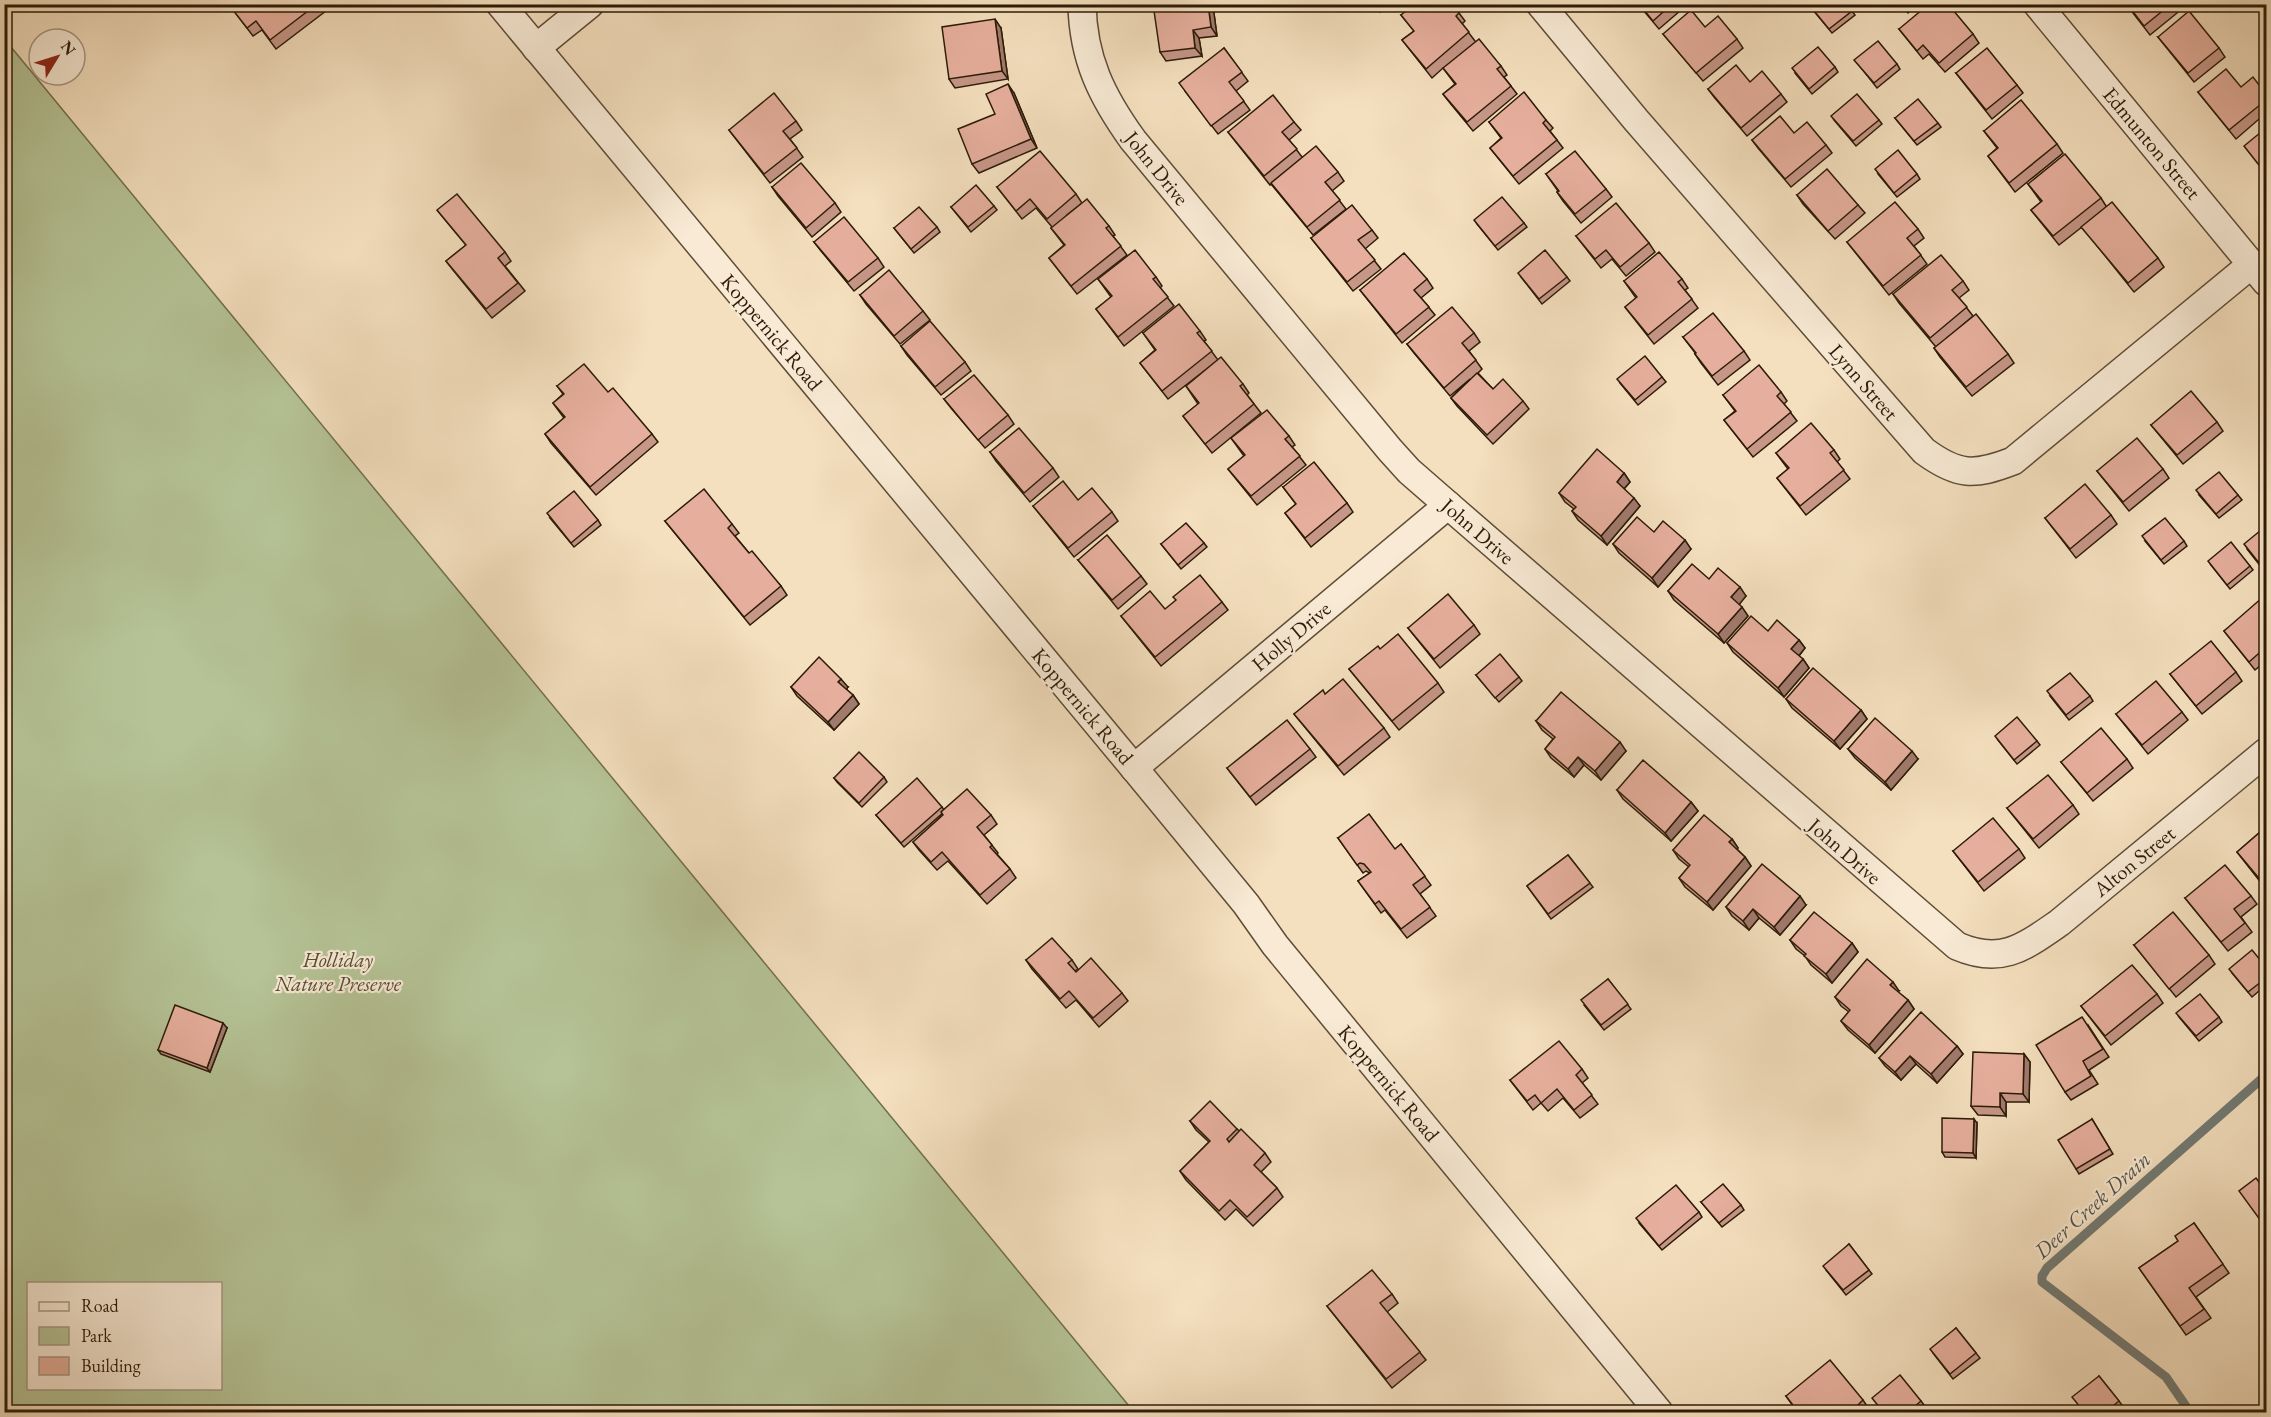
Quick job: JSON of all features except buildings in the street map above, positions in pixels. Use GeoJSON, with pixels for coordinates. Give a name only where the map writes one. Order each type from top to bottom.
{"type":"FeatureCollection","features":[{"type":"Feature","properties":{"kind":"street","name":"Koppernick Road"},"geometry":{"type":"LineString","coordinates":[[500,4],[1246,904],[1275,945],[1659,1413]]}},
{"type":"Feature","properties":{"kind":"street"},"geometry":{"type":"LineString","coordinates":[[536,48],[590,4]]}},
{"type":"Feature","properties":{"kind":"street","name":"John Drive"},"geometry":{"type":"LineString","coordinates":[[1082,4],[1082,25],[1088,56],[1100,88],[1114,113],[1133,140],[1409,471],[1944,938],[1970,952],[1992,955]]}},
{"type":"Feature","properties":{"kind":"street","name":"Lynn Street"},"geometry":{"type":"LineString","coordinates":[[1540,4],[1636,120],[1924,451],[1943,465],[1957,470],[1976,472],[2013,461],[2259,273]]}},
{"type":"Feature","properties":{"kind":"street","name":"Edmunton Street"},"geometry":{"type":"LineString","coordinates":[[2037,4],[2259,273]]}},
{"type":"Feature","properties":{"kind":"street","name":"Holly Drive"},"geometry":{"type":"LineString","coordinates":[[1134,768],[1448,505]]}},
{"type":"Feature","properties":{"kind":"street","name":"Alton Street"},"geometry":{"type":"LineString","coordinates":[[1992,955],[2001,955],[2024,947],[2059,923],[2266,752]]}},
{"type":"Feature","properties":{"kind":"green space","name":"Holliday Nature Preserve"},"geometry":{"type":"Polygon","coordinates":[[[11,47],[27,66],[27,87],[44,87],[1134,1412],[5,1412],[4,64],[11,47]]]}},
{"type":"Feature","properties":{"kind":"waterway","name":"Deer Creek Drain"},"geometry":{"type":"LineString","coordinates":[[2190,1412],[2166,1377],[2042,1282],[2042,1276],[2047,1268],[2266,1075]]}}]}
